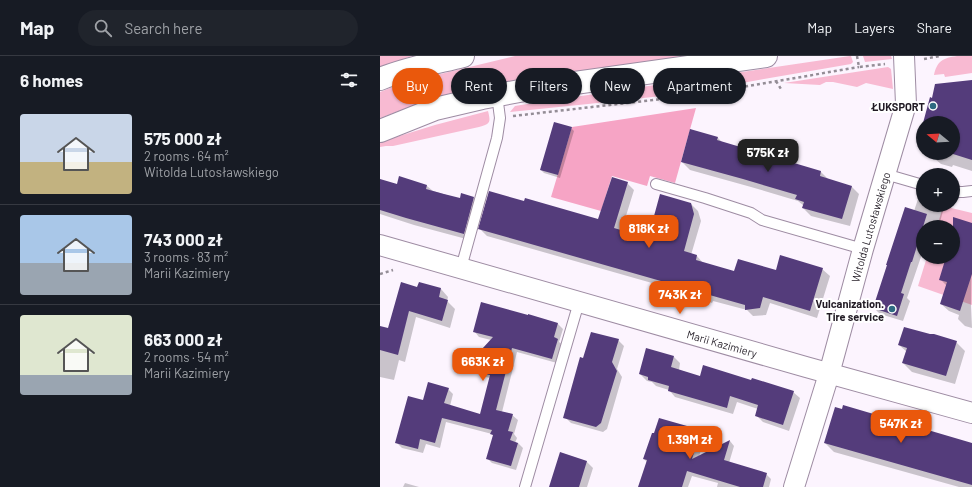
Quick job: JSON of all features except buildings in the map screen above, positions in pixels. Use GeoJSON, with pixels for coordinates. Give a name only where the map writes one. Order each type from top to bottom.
{"type":"FeatureCollection","features":[{"type":"Feature","properties":{"kind":"street"},"geometry":{"type":"LineString","coordinates":[[380,79],[391,74],[463,56]]}},
{"type":"Feature","properties":{"kind":"street"},"geometry":{"type":"LineString","coordinates":[[507,93],[766,56]]}},
{"type":"Feature","properties":{"kind":"street","name":"Witolda Lutosławskiego"},"geometry":{"type":"LineString","coordinates":[[794,487],[829,374],[863,250],[906,104],[904,56]]}},
{"type":"Feature","properties":{"kind":"street"},"geometry":{"type":"LineString","coordinates":[[380,131],[435,110],[460,104]]}},
{"type":"Feature","properties":{"kind":"street","name":"Marii Kazimiery"},"geometry":{"type":"LineString","coordinates":[[382,248],[461,268],[829,374],[972,413]]}},
{"type":"Feature","properties":{"kind":"lane"},"geometry":{"type":"LineString","coordinates":[[461,268],[495,146],[500,118],[498,104]]}},
{"type":"Feature","properties":{"kind":"lane"},"geometry":{"type":"LineString","coordinates":[[885,174],[916,183]]}},
{"type":"Feature","properties":{"kind":"lane"},"geometry":{"type":"LineString","coordinates":[[656,184],[751,213],[762,220],[854,246],[863,250]]}},
{"type":"Feature","properties":{"kind":"lane"},"geometry":{"type":"LineString","coordinates":[[960,192],[972,191]]}},
{"type":"Feature","properties":{"kind":"lane"},"geometry":{"type":"LineString","coordinates":[[525,487],[579,302]]}},
{"type":"Feature","properties":{"kind":"path"},"geometry":{"type":"LineString","coordinates":[[500,118],[672,98],[859,67]]}},
{"type":"Feature","properties":{"kind":"path"},"geometry":{"type":"LineString","coordinates":[[776,81],[781,88]]}},
{"type":"Feature","properties":{"kind":"path"},"geometry":{"type":"LineString","coordinates":[[380,274],[395,269]]}},
{"type":"Feature","properties":{"kind":"shaded area"},"geometry":{"type":"Polygon","coordinates":[[[380,56],[412,56],[380,67],[380,56]]]}},
{"type":"Feature","properties":{"kind":"shaded area"},"geometry":{"type":"Polygon","coordinates":[[[515,56],[682,56],[614,68],[590,68],[590,72],[582,73],[582,68],[515,68],[515,84],[507,85],[507,68],[465,68],[515,56]]]}},
{"type":"Feature","properties":{"kind":"shaded area"},"geometry":{"type":"Polygon","coordinates":[[[851,56],[853,62],[851,64],[746,82],[746,72],[851,56]]]}},
{"type":"Feature","properties":{"kind":"shaded area"},"geometry":{"type":"Polygon","coordinates":[[[863,56],[891,56],[892,59],[865,62],[863,56]]]}},
{"type":"Feature","properties":{"kind":"shaded area"},"geometry":{"type":"Polygon","coordinates":[[[957,56],[972,56],[972,73],[945,77],[944,74],[934,75],[937,66],[941,61],[957,56]]]}},
{"type":"Feature","properties":{"kind":"shaded area"},"geometry":{"type":"Polygon","coordinates":[[[888,67],[891,69],[893,89],[866,83],[857,87],[833,82],[826,82],[820,85],[784,83],[888,67]]]}},
{"type":"Feature","properties":{"kind":"shaded area"},"geometry":{"type":"Polygon","coordinates":[[[451,71],[451,95],[443,97],[443,73],[451,71]]]}},
{"type":"Feature","properties":{"kind":"shaded area"},"geometry":{"type":"Polygon","coordinates":[[[653,85],[653,97],[645,98],[645,87],[653,85]]]}},
{"type":"Feature","properties":{"kind":"shaded area"},"geometry":{"type":"Polygon","coordinates":[[[392,87],[392,104],[421,104],[380,118],[380,92],[392,87]]]}},
{"type":"Feature","properties":{"kind":"shaded area"},"geometry":{"type":"Polygon","coordinates":[[[590,95],[590,104],[510,112],[515,106],[528,104],[582,104],[582,96],[590,95]]]}},
{"type":"Feature","properties":{"kind":"shaded area"},"geometry":{"type":"Polygon","coordinates":[[[696,108],[675,183],[650,176],[647,186],[612,176],[601,211],[551,197],[572,127],[696,108]]]}},
{"type":"Feature","properties":{"kind":"shaded area"},"geometry":{"type":"Polygon","coordinates":[[[488,111],[489,122],[483,126],[393,146],[380,147],[380,142],[488,111]]]}},
{"type":"Feature","properties":{"kind":"shaded area"},"geometry":{"type":"Polygon","coordinates":[[[960,210],[972,213],[972,305],[918,286],[925,264],[960,264],[960,220],[939,220],[941,212],[960,212],[960,210]]]}},
{"type":"Feature","properties":{"kind":"place","name":"ŁUKSPORT"},"geometry":{"type":"Point","coordinates":[933,106]}},
{"type":"Feature","properties":{"kind":"place","name":"Vulcanization. Tire service"},"geometry":{"type":"Point","coordinates":[892,309]}}]}
